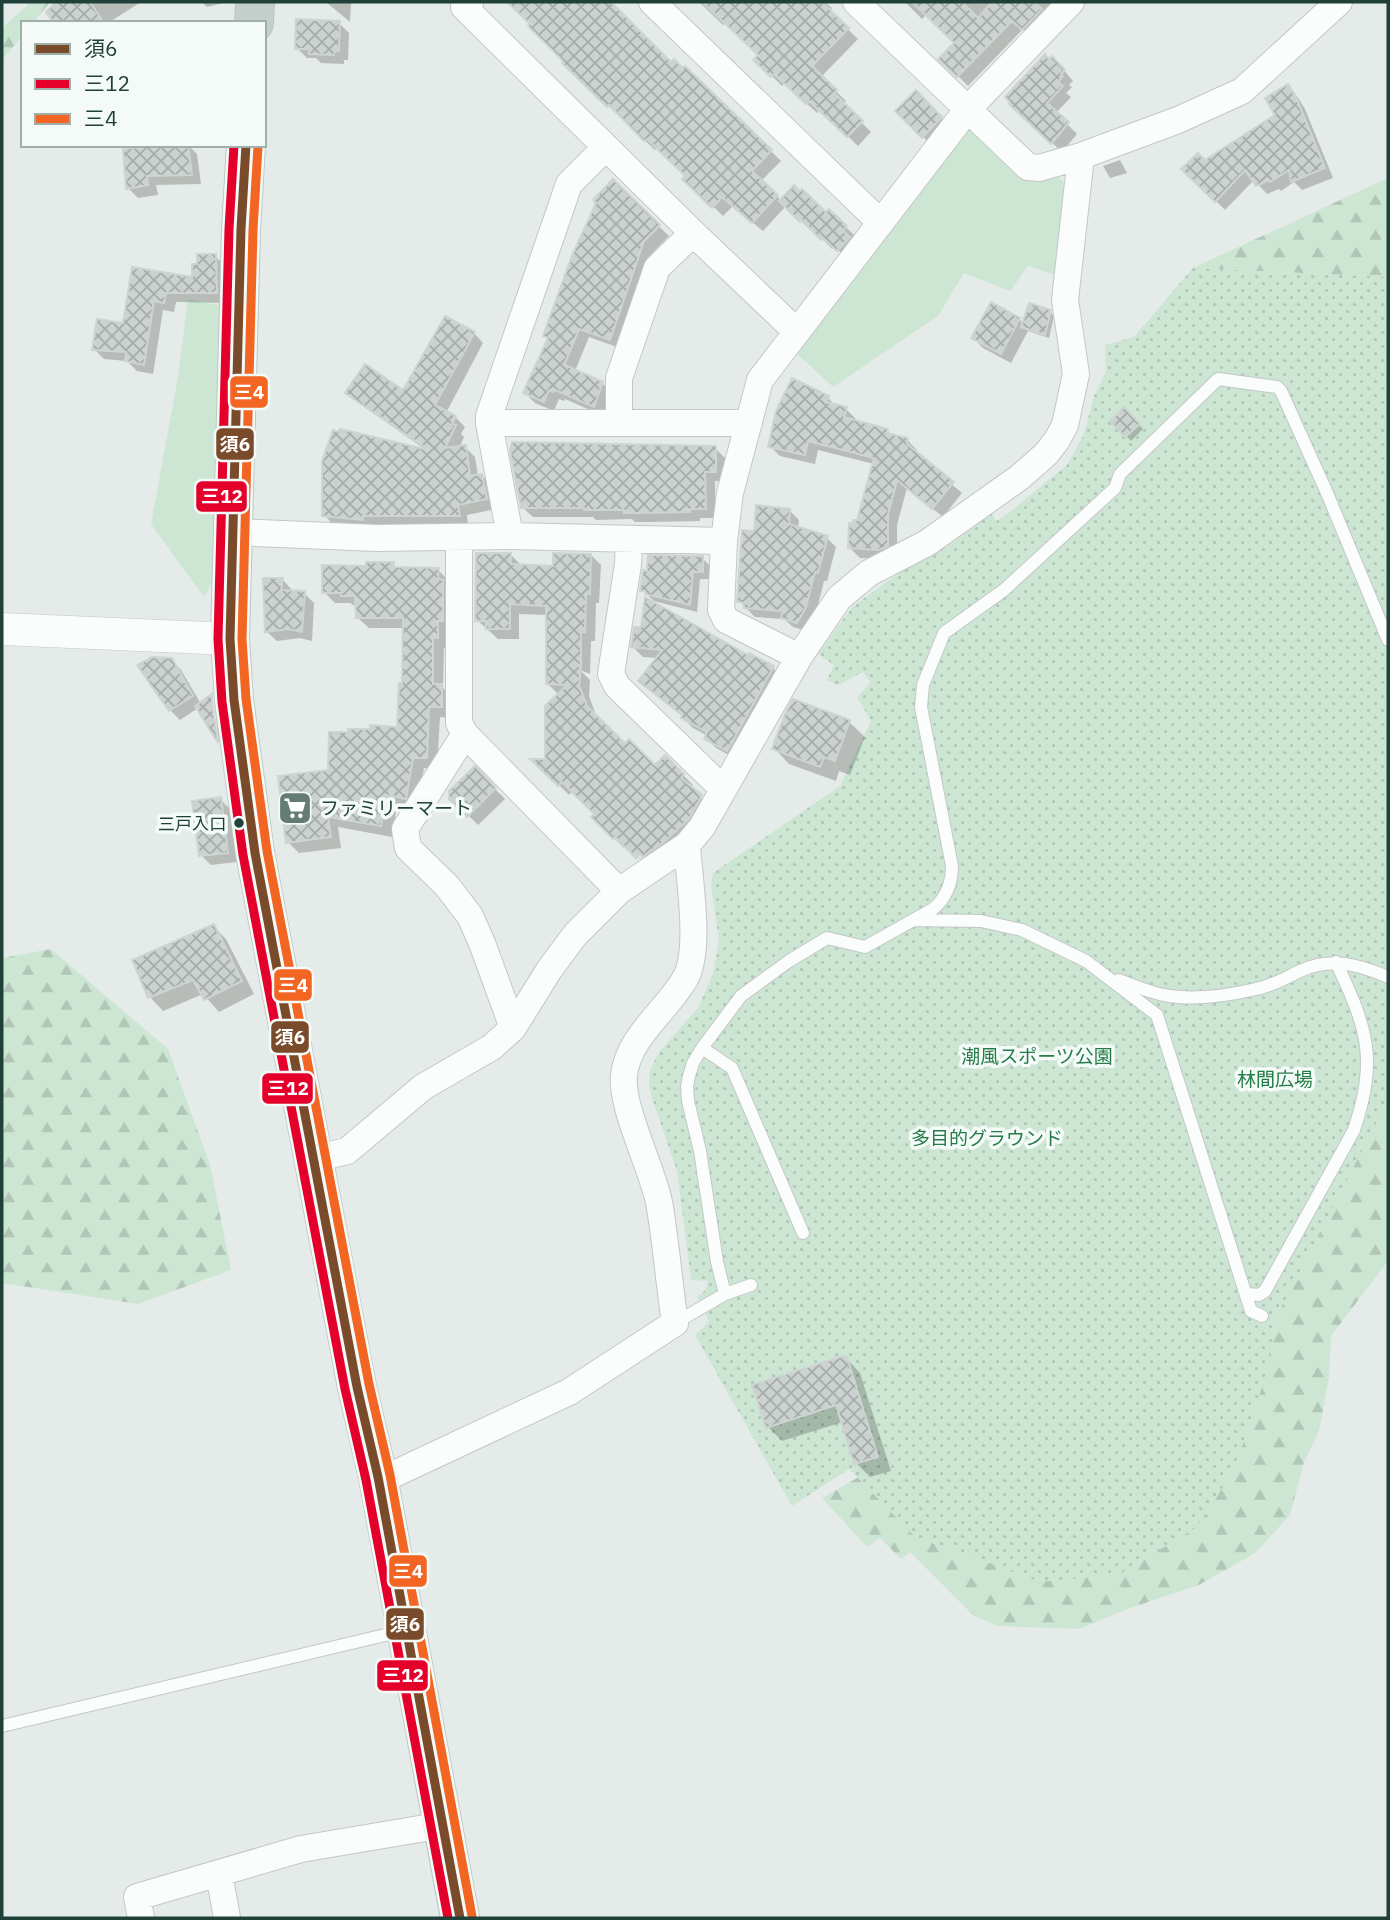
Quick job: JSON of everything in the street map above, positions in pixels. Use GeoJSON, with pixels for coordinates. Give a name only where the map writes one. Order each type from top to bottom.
{"type":"FeatureCollection","features":[{"type":"Feature","properties":{"kind":"highway"},"geometry":{"type":"LineString","coordinates":[[254,21],[255,2]]}},
{"type":"Feature","properties":{"kind":"highway"},"geometry":{"type":"LineString","coordinates":[[247,147],[241,229],[230,639],[234,700],[255,853],[357,1387],[378,1477],[460,1918]]}},
{"type":"Feature","properties":{"kind":"street"},"geometry":{"type":"LineString","coordinates":[[470,2],[464,7],[796,331]]}},
{"type":"Feature","properties":{"kind":"street"},"geometry":{"type":"LineString","coordinates":[[652,2],[880,222]]}},
{"type":"Feature","properties":{"kind":"street"},"geometry":{"type":"LineString","coordinates":[[856,2],[1028,167],[1039,168],[1081,156],[1178,120],[1242,91],[1339,2]]}},
{"type":"Feature","properties":{"kind":"street"},"geometry":{"type":"LineString","coordinates":[[799,657],[726,620],[721,610],[724,541],[730,493],[760,380],[967,110],[1071,2]]}},
{"type":"Feature","properties":{"kind":"street"},"geometry":{"type":"LineString","coordinates":[[510,536],[489,423],[569,184],[606,146]]}},
{"type":"Feature","properties":{"kind":"street"},"geometry":{"type":"LineString","coordinates":[[314,1159],[346,1151],[424,1087],[492,1047],[513,1028],[562,950],[619,891],[687,845],[702,827],[799,657],[839,598],[869,573],[926,543],[1020,477],[1046,454],[1057,440],[1065,425],[1076,374],[1065,300],[1081,156]]}},
{"type":"Feature","properties":{"kind":"street"},"geometry":{"type":"LineString","coordinates":[[619,422],[619,378],[657,268],[693,233]]}},
{"type":"Feature","properties":{"kind":"street"},"geometry":{"type":"LineString","coordinates":[[489,423],[749,423]]}},
{"type":"Feature","properties":{"kind":"street"},"geometry":{"type":"LineString","coordinates":[[233,532],[377,538],[510,536],[724,541]]}},
{"type":"Feature","properties":{"kind":"street"},"geometry":{"type":"LineString","coordinates":[[459,537],[459,723],[465,734],[619,891]]}},
{"type":"Feature","properties":{"kind":"street"},"geometry":{"type":"LineString","coordinates":[[629,539],[628,564],[611,674],[617,686],[723,789]]}},
{"type":"Feature","properties":{"kind":"street"},"geometry":{"type":"LineString","coordinates":[[2,629],[230,639]]}},
{"type":"Feature","properties":{"kind":"street"},"geometry":{"type":"LineString","coordinates":[[465,734],[405,829],[408,848],[446,886],[470,916],[513,1028]]}},
{"type":"Feature","properties":{"kind":"street"},"geometry":{"type":"LineString","coordinates":[[378,1477],[390,1476],[569,1392],[676,1323],[659,1203],[625,1096],[624,1076],[636,1043],[673,998],[687,975],[692,956],[692,916],[687,845]]}},
{"type":"Feature","properties":{"kind":"street"},"geometry":{"type":"LineString","coordinates":[[141,1918],[137,1898],[301,1849],[443,1825]]}},
{"type":"Feature","properties":{"kind":"street"},"geometry":{"type":"LineString","coordinates":[[219,1873],[227,1918]]}},
{"type":"Feature","properties":{"kind":"lane"},"geometry":{"type":"LineString","coordinates":[[726,1294],[717,1262],[687,1086],[693,1063],[741,996],[789,961],[827,937],[865,947],[941,902],[952,872],[921,716],[923,685],[944,634],[1004,590],[1115,488],[1120,474],[1218,379],[1277,387],[1281,391],[1388,640]]}},
{"type":"Feature","properties":{"kind":"lane"},"geometry":{"type":"LineString","coordinates":[[914,920],[981,921],[1021,930],[1086,961],[1157,1015],[1248,1294],[1251,1311],[1262,1316]]}},
{"type":"Feature","properties":{"kind":"lane"},"geometry":{"type":"LineString","coordinates":[[1105,975],[1171,997],[1255,990],[1277,983],[1302,970],[1336,962],[1360,966],[1388,977]]}},
{"type":"Feature","properties":{"kind":"lane"},"geometry":{"type":"LineString","coordinates":[[1248,1294],[1259,1295],[1265,1291],[1354,1130],[1362,1107],[1368,1072],[1361,1016],[1336,962]]}},
{"type":"Feature","properties":{"kind":"lane"},"geometry":{"type":"LineString","coordinates":[[702,1048],[732,1068],[803,1233]]}},
{"type":"Feature","properties":{"kind":"lane"},"geometry":{"type":"LineString","coordinates":[[676,1323],[726,1294],[751,1285]]}},
{"type":"Feature","properties":{"kind":"lane"},"geometry":{"type":"LineString","coordinates":[[2,1726],[406,1630]]}},
{"type":"Feature","properties":{"kind":"green space"},"geometry":{"type":"Polygon","coordinates":[[[31,2],[50,2],[35,21],[21,21],[21,37],[2,60],[2,28],[31,2]]]}},
{"type":"Feature","properties":{"kind":"green space"},"geometry":{"type":"Polygon","coordinates":[[[967,124],[1024,180],[1056,175],[1069,187],[1058,276],[1028,266],[1010,291],[964,273],[938,316],[833,387],[793,350],[967,124]]]}},
{"type":"Feature","properties":{"kind":"green space"},"geometry":{"type":"Polygon","coordinates":[[[1388,178],[1388,277],[1193,268],[1388,178]]]}},
{"type":"Feature","properties":{"kind":"green space","name":"潮風スポーツ公園"},"geometry":{"type":"Polygon","coordinates":[[[1193,268],[1388,277],[1388,1100],[1276,1318],[1270,1363],[1235,1468],[1197,1527],[1120,1574],[1040,1582],[915,1537],[849,1469],[792,1506],[695,1335],[709,1322],[697,1296],[705,1290],[707,1280],[691,1279],[677,1171],[651,1095],[650,1070],[660,1051],[698,1008],[713,974],[719,941],[711,884],[713,873],[840,786],[871,721],[857,697],[871,682],[863,672],[838,685],[827,680],[834,665],[818,654],[852,607],[903,570],[947,547],[992,513],[996,521],[1006,515],[1067,465],[1084,434],[1094,396],[1106,372],[1105,345],[1134,337],[1193,268]]]}},
{"type":"Feature","properties":{"kind":"green space"},"geometry":{"type":"Polygon","coordinates":[[[188,299],[223,306],[213,580],[204,597],[151,524],[178,377],[188,299]]]}},
{"type":"Feature","properties":{"kind":"green space"},"geometry":{"type":"Polygon","coordinates":[[[51,949],[168,1049],[210,1165],[231,1270],[138,1304],[2,1283],[2,958],[51,949]]]}},
{"type":"Feature","properties":{"kind":"green space"},"geometry":{"type":"Polygon","coordinates":[[[1388,1056],[1388,1261],[1331,1336],[1329,1378],[1319,1431],[1304,1462],[1290,1515],[1255,1553],[1199,1585],[1079,1629],[998,1626],[974,1616],[910,1552],[901,1559],[880,1538],[867,1547],[822,1498],[889,1460],[1248,1363],[1388,1056]]]}},
{"type":"Feature","properties":{"kind":"building"},"geometry":{"type":"Polygon","coordinates":[[[56,2],[90,2],[103,21],[53,21],[46,12],[56,2]]]}},
{"type":"Feature","properties":{"kind":"building"},"geometry":{"type":"Polygon","coordinates":[[[507,2],[611,2],[671,62],[674,59],[683,68],[685,66],[772,150],[752,171],[778,195],[752,223],[722,197],[712,208],[682,179],[685,176],[647,139],[644,141],[562,63],[528,26],[530,24],[507,2]]]}},
{"type":"Feature","properties":{"kind":"building"},"geometry":{"type":"Polygon","coordinates":[[[702,2],[822,2],[849,28],[812,66],[837,90],[834,93],[863,121],[847,137],[809,101],[806,104],[774,74],[771,77],[753,60],[758,55],[702,2]]]}},
{"type":"Feature","properties":{"kind":"building"},"geometry":{"type":"Polygon","coordinates":[[[912,2],[962,2],[978,18],[992,2],[1035,2],[1042,9],[1022,30],[1012,21],[957,77],[938,59],[954,43],[912,2]]]}},
{"type":"Feature","properties":{"kind":"building"},"geometry":{"type":"Polygon","coordinates":[[[296,19],[340,21],[339,51],[335,51],[334,55],[309,54],[309,49],[295,49],[296,19]]]}},
{"type":"Feature","properties":{"kind":"building"},"geometry":{"type":"Polygon","coordinates":[[[1045,54],[1049,59],[1052,56],[1065,70],[1058,82],[1063,86],[1047,103],[1069,122],[1051,144],[1005,97],[1045,54]]]}},
{"type":"Feature","properties":{"kind":"building"},"geometry":{"type":"Polygon","coordinates":[[[1288,84],[1325,168],[1291,182],[1289,170],[1270,182],[1269,180],[1256,186],[1245,170],[1215,202],[1181,169],[1198,153],[1205,160],[1275,115],[1265,98],[1288,84]]]}},
{"type":"Feature","properties":{"kind":"building"},"geometry":{"type":"Polygon","coordinates":[[[916,90],[942,117],[922,138],[895,111],[916,90]]]}},
{"type":"Feature","properties":{"kind":"building"},"geometry":{"type":"Polygon","coordinates":[[[188,147],[192,175],[147,176],[148,185],[126,189],[123,149],[188,147]]]}},
{"type":"Feature","properties":{"kind":"building"},"geometry":{"type":"Polygon","coordinates":[[[613,179],[660,225],[644,241],[610,340],[579,329],[565,363],[603,382],[594,407],[555,390],[549,390],[544,402],[523,393],[548,338],[543,336],[572,256],[596,203],[593,200],[613,179]]]}},
{"type":"Feature","properties":{"kind":"building"},"geometry":{"type":"Polygon","coordinates":[[[794,185],[800,191],[802,189],[826,212],[829,209],[847,226],[843,231],[850,237],[837,251],[823,238],[821,240],[802,220],[800,222],[779,201],[794,185]]]}},
{"type":"Feature","properties":{"kind":"building"},"geometry":{"type":"Polygon","coordinates":[[[197,254],[216,254],[217,293],[166,293],[164,303],[154,301],[144,365],[125,361],[126,352],[92,350],[97,319],[123,323],[132,267],[192,277],[192,264],[197,264],[197,254]]]}},
{"type":"Feature","properties":{"kind":"building"},"geometry":{"type":"Polygon","coordinates":[[[991,302],[1020,318],[1001,354],[971,338],[991,302]]]}},
{"type":"Feature","properties":{"kind":"building"},"geometry":{"type":"Polygon","coordinates":[[[1029,303],[1051,310],[1045,335],[1021,327],[1029,303]]]}},
{"type":"Feature","properties":{"kind":"building"},"geometry":{"type":"Polygon","coordinates":[[[445,316],[475,332],[435,405],[456,416],[452,424],[456,425],[445,448],[466,445],[470,476],[482,474],[487,499],[458,505],[460,516],[363,516],[363,520],[322,516],[322,461],[333,430],[339,432],[340,429],[429,450],[345,393],[365,364],[403,390],[445,316]]]}},
{"type":"Feature","properties":{"kind":"building"},"geometry":{"type":"Polygon","coordinates":[[[792,378],[829,396],[826,402],[847,407],[844,417],[888,429],[887,433],[908,438],[907,444],[954,482],[932,509],[897,480],[888,515],[888,546],[879,550],[848,548],[849,523],[857,520],[874,458],[808,441],[805,455],[768,447],[776,411],[792,378]]]}},
{"type":"Feature","properties":{"kind":"building"},"geometry":{"type":"Polygon","coordinates":[[[1124,407],[1140,424],[1125,437],[1110,421],[1124,407]]]}},
{"type":"Feature","properties":{"kind":"building"},"geometry":{"type":"Polygon","coordinates":[[[512,442],[716,446],[716,472],[705,472],[706,509],[691,509],[690,512],[624,513],[624,510],[584,508],[521,508],[510,451],[512,442]]]}},
{"type":"Feature","properties":{"kind":"building"},"geometry":{"type":"Polygon","coordinates":[[[756,505],[790,509],[789,524],[828,536],[806,607],[797,623],[781,618],[783,611],[744,608],[744,603],[737,602],[742,530],[754,531],[756,505]]]}},
{"type":"Feature","properties":{"kind":"building"},"geometry":{"type":"Polygon","coordinates":[[[476,553],[511,553],[511,564],[553,566],[553,553],[591,554],[590,594],[586,594],[585,632],[581,632],[581,666],[576,663],[581,668],[579,685],[587,706],[625,743],[629,739],[655,765],[665,755],[684,774],[681,778],[702,795],[689,819],[642,857],[640,854],[636,858],[615,837],[613,839],[591,817],[594,814],[562,782],[558,786],[530,759],[545,759],[545,706],[567,685],[546,684],[546,606],[510,604],[510,629],[486,629],[486,621],[475,621],[476,553]]]}},
{"type":"Feature","properties":{"kind":"building"},"geometry":{"type":"Polygon","coordinates":[[[648,555],[703,556],[703,572],[693,572],[690,605],[640,591],[643,570],[647,571],[648,555]]]}},
{"type":"Feature","properties":{"kind":"building"},"geometry":{"type":"Polygon","coordinates":[[[366,562],[394,562],[394,567],[439,568],[438,579],[443,580],[443,621],[438,621],[438,638],[433,638],[433,684],[442,684],[442,707],[429,707],[427,758],[413,758],[406,799],[387,795],[381,826],[328,817],[331,837],[286,843],[278,776],[328,770],[329,732],[370,729],[370,725],[397,727],[399,683],[402,683],[403,618],[356,618],[355,596],[322,593],[322,565],[366,566],[366,562]]]}},
{"type":"Feature","properties":{"kind":"building"},"geometry":{"type":"Polygon","coordinates":[[[263,578],[283,578],[281,590],[305,591],[302,632],[289,629],[265,632],[263,578]]]}},
{"type":"Feature","properties":{"kind":"building"},"geometry":{"type":"Polygon","coordinates":[[[645,597],[748,655],[749,653],[774,666],[727,751],[704,739],[707,732],[681,718],[682,715],[638,681],[662,650],[631,647],[634,627],[641,627],[645,597]]]}},
{"type":"Feature","properties":{"kind":"building"},"geometry":{"type":"Polygon","coordinates":[[[152,657],[172,658],[193,696],[169,711],[137,665],[152,657]]]}},
{"type":"Feature","properties":{"kind":"building"},"geometry":{"type":"Polygon","coordinates":[[[212,694],[212,703],[218,743],[195,706],[212,694]]]}},
{"type":"Feature","properties":{"kind":"building"},"geometry":{"type":"Polygon","coordinates":[[[793,699],[850,720],[835,761],[824,757],[820,767],[772,749],[793,699]]]}},
{"type":"Feature","properties":{"kind":"building"},"geometry":{"type":"Polygon","coordinates":[[[475,766],[496,788],[467,817],[449,799],[449,791],[475,766]]]}},
{"type":"Feature","properties":{"kind":"building"},"geometry":{"type":"Polygon","coordinates":[[[221,797],[228,853],[199,856],[192,801],[221,797]]]}},
{"type":"Feature","properties":{"kind":"building"},"geometry":{"type":"Polygon","coordinates":[[[214,924],[242,981],[204,1000],[193,980],[148,998],[132,960],[214,924]]]}},
{"type":"Feature","properties":{"kind":"building"},"geometry":{"type":"Polygon","coordinates":[[[847,1357],[878,1457],[854,1464],[836,1405],[766,1428],[752,1385],[847,1357]]]}},
{"type":"Feature","properties":{"kind":"transit line","name":"三12"},"geometry":{"type":"LineString","coordinates":[[234,147],[229,229],[218,639],[222,702],[243,855],[345,1389],[366,1480],[448,1918]]}},
{"type":"Feature","properties":{"kind":"transit line","name":"須6"},"geometry":{"type":"LineString","coordinates":[[246,147],[241,229],[230,639],[234,700],[255,853],[357,1387],[378,1477],[460,1918]]}},
{"type":"Feature","properties":{"kind":"transit line","name":"三4"},"geometry":{"type":"LineString","coordinates":[[258,147],[253,230],[242,639],[246,699],[267,851],[369,1384],[390,1475],[472,1916]]}},
{"type":"Feature","properties":{"kind":"place","name":"ファミリーマート"},"geometry":{"type":"Point","coordinates":[295,808]}},
{"type":"Feature","properties":{"kind":"place","name":"三戸入口"},"geometry":{"type":"Point","coordinates":[239,823]}},
{"type":"Feature","properties":{"kind":"park label","name":"林間広場"},"geometry":{"type":"Point","coordinates":[1275,1079]}},
{"type":"Feature","properties":{"kind":"park label","name":"多目的グラウンド"},"geometry":{"type":"Point","coordinates":[987,1138]}}]}
